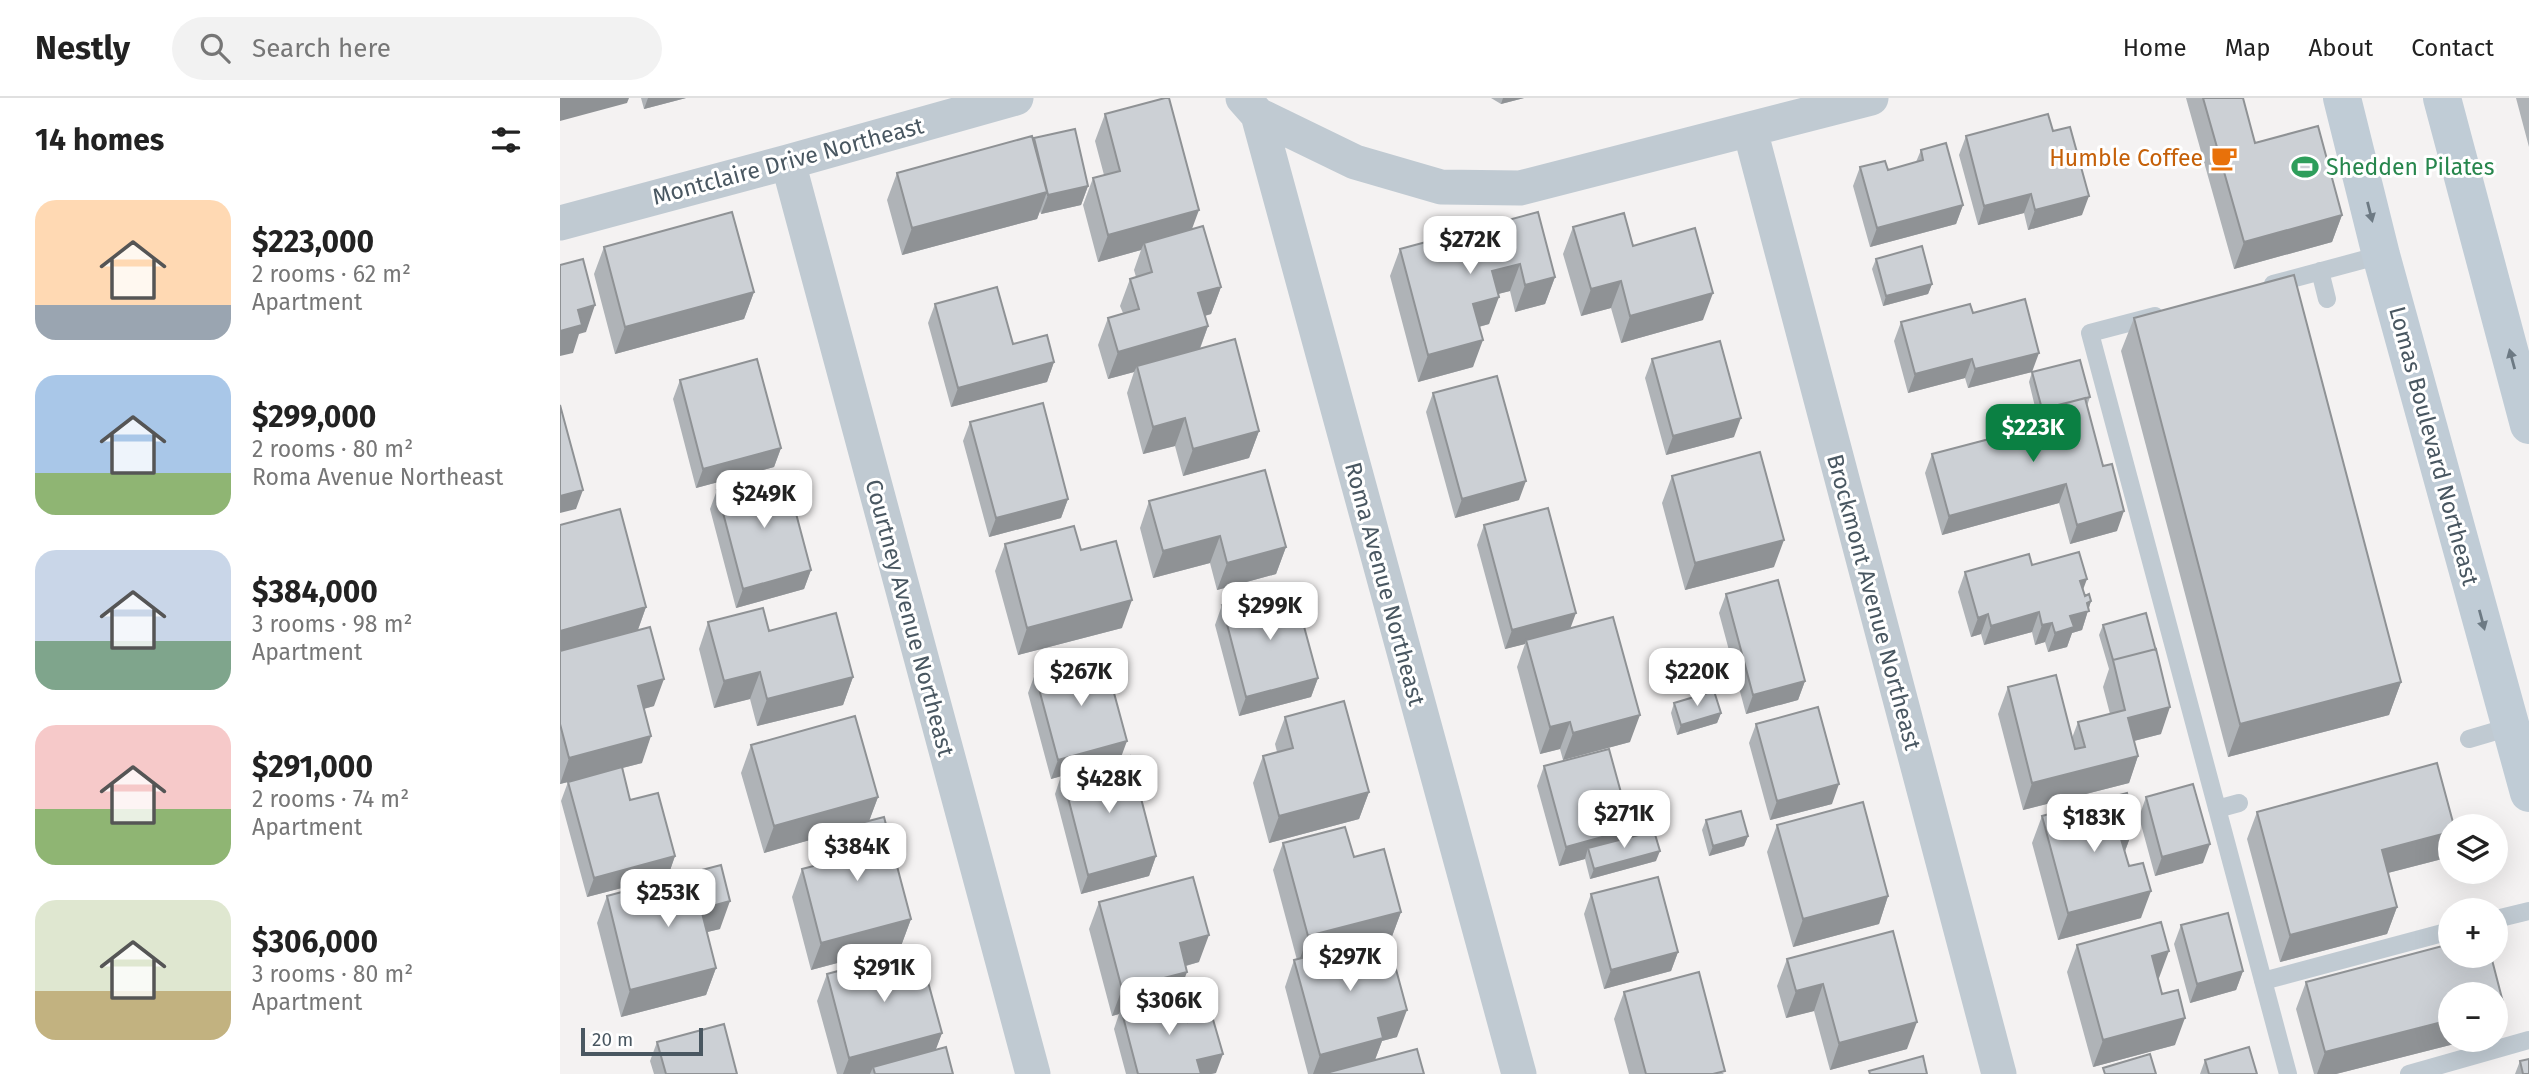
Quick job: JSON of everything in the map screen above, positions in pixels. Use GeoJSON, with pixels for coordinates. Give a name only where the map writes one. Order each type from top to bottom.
{"type":"FeatureCollection","features":[{"type":"Feature","properties":{"kind":"main road","name":"Lomas Boulevard Northeast"},"geometry":{"type":"LineString","coordinates":[[2342,98],[2381,255],[2520,724],[2529,793]]}},
{"type":"Feature","properties":{"kind":"main road"},"geometry":{"type":"LineString","coordinates":[[2442,98],[2529,425]]}},
{"type":"Feature","properties":{"kind":"street","name":"Montclaire Drive Northeast"},"geometry":{"type":"LineString","coordinates":[[560,223],[1016,98]]}},
{"type":"Feature","properties":{"kind":"street"},"geometry":{"type":"LineString","coordinates":[[1250,106],[1354,162],[1441,187],[1520,188],[1871,98]]}},
{"type":"Feature","properties":{"kind":"street","name":"Roma Avenue Northeast"},"geometry":{"type":"LineString","coordinates":[[1250,106],[1518,1074]]}},
{"type":"Feature","properties":{"kind":"street","name":"Brockmont Avenue Northeast"},"geometry":{"type":"LineString","coordinates":[[1750,131],[1999,1074]]}},
{"type":"Feature","properties":{"kind":"street","name":"Courtney Avenue Northeast"},"geometry":{"type":"LineString","coordinates":[[788,162],[1033,1074]]}},
{"type":"Feature","properties":{"kind":"lane"},"geometry":{"type":"LineString","coordinates":[[2257,288],[2381,255]]}},
{"type":"Feature","properties":{"kind":"lane"},"geometry":{"type":"LineString","coordinates":[[2320,271],[2327,299]]}},
{"type":"Feature","properties":{"kind":"lane"},"geometry":{"type":"LineString","coordinates":[[2168,312],[2090,333],[2288,1074]]}},
{"type":"Feature","properties":{"kind":"lane"},"geometry":{"type":"LineString","coordinates":[[2469,739],[2520,724]]}},
{"type":"Feature","properties":{"kind":"lane"},"geometry":{"type":"LineString","coordinates":[[2217,809],[2239,803]]}},
{"type":"Feature","properties":{"kind":"lane"},"geometry":{"type":"LineString","coordinates":[[2508,916],[2529,911]]}},
{"type":"Feature","properties":{"kind":"lane"},"geometry":{"type":"LineString","coordinates":[[2263,981],[2438,935]]}},
{"type":"Feature","properties":{"kind":"lane"},"geometry":{"type":"LineString","coordinates":[[2409,1074],[2529,1040]]}},
{"type":"Feature","properties":{"kind":"building"},"geometry":{"type":"Polygon","coordinates":[[[1169,98],[1199,210],[1108,235],[1093,178],[1120,171],[1105,114],[1169,98]]]}},
{"type":"Feature","properties":{"kind":"building"},"geometry":{"type":"Polygon","coordinates":[[[2203,98],[2243,98],[2255,143],[2318,126],[2342,215],[2244,242],[2203,98]]]}},
{"type":"Feature","properties":{"kind":"building"},"geometry":{"type":"Polygon","coordinates":[[[2048,114],[2053,131],[2070,127],[2089,196],[2035,210],[2031,194],[1984,206],[1966,136],[2048,114]]]}},
{"type":"Feature","properties":{"kind":"building"},"geometry":{"type":"Polygon","coordinates":[[[1075,129],[1088,186],[1048,195],[1034,138],[1075,129]]]}},
{"type":"Feature","properties":{"kind":"building"},"geometry":{"type":"Polygon","coordinates":[[[1032,136],[1047,192],[912,228],[897,173],[1032,136]]]}},
{"type":"Feature","properties":{"kind":"building"},"geometry":{"type":"Polygon","coordinates":[[[1946,143],[1963,205],[1877,228],[1860,167],[1885,161],[1888,170],[1923,160],[1921,150],[1946,143]]]}},
{"type":"Feature","properties":{"kind":"building"},"geometry":{"type":"Polygon","coordinates":[[[732,212],[754,292],[625,327],[604,247],[732,212]]]}},
{"type":"Feature","properties":{"kind":"building"},"geometry":{"type":"Polygon","coordinates":[[[1538,212],[1555,277],[1525,285],[1520,264],[1492,271],[1499,297],[1473,304],[1483,340],[1428,355],[1400,249],[1538,212]]]}},
{"type":"Feature","properties":{"kind":"building"},"geometry":{"type":"Polygon","coordinates":[[[1624,213],[1633,246],[1695,228],[1713,293],[1630,316],[1621,281],[1591,289],[1573,227],[1624,213]]]}},
{"type":"Feature","properties":{"kind":"building"},"geometry":{"type":"Polygon","coordinates":[[[1203,226],[1221,287],[1198,293],[1208,326],[1118,352],[1108,318],[1139,309],[1130,279],[1152,272],[1144,243],[1203,226]]]}},
{"type":"Feature","properties":{"kind":"building"},"geometry":{"type":"Polygon","coordinates":[[[1922,246],[1932,284],[1886,296],[1876,259],[1922,246]]]}},
{"type":"Feature","properties":{"kind":"building"},"geometry":{"type":"Polygon","coordinates":[[[583,259],[595,305],[578,310],[582,325],[560,331],[560,265],[583,259]]]}},
{"type":"Feature","properties":{"kind":"building"},"geometry":{"type":"Polygon","coordinates":[[[2294,275],[2401,682],[2240,724],[2134,318],[2294,275]]]}},
{"type":"Feature","properties":{"kind":"building"},"geometry":{"type":"Polygon","coordinates":[[[997,287],[1013,344],[1047,335],[1054,362],[958,388],[935,304],[997,287]]]}},
{"type":"Feature","properties":{"kind":"building"},"geometry":{"type":"Polygon","coordinates":[[[2025,299],[2039,353],[1975,369],[1972,359],[1915,374],[1901,322],[1970,304],[1973,313],[2025,299]]]}},
{"type":"Feature","properties":{"kind":"building"},"geometry":{"type":"Polygon","coordinates":[[[1235,339],[1259,431],[1193,449],[1185,418],[1153,427],[1137,366],[1235,339]]]}},
{"type":"Feature","properties":{"kind":"building"},"geometry":{"type":"Polygon","coordinates":[[[1720,341],[1741,418],[1673,436],[1652,359],[1720,341]]]}},
{"type":"Feature","properties":{"kind":"building"},"geometry":{"type":"Polygon","coordinates":[[[757,359],[781,448],[703,469],[680,380],[757,359]]]}},
{"type":"Feature","properties":{"kind":"building"},"geometry":{"type":"Polygon","coordinates":[[[2080,360],[2090,397],[2042,409],[2032,372],[2080,360]]]}},
{"type":"Feature","properties":{"kind":"building"},"geometry":{"type":"Polygon","coordinates":[[[1497,376],[1526,481],[1462,499],[1433,393],[1497,376]]]}},
{"type":"Feature","properties":{"kind":"building"},"geometry":{"type":"Polygon","coordinates":[[[2085,398],[2103,466],[2112,464],[2124,511],[2077,525],[2066,484],[1949,516],[1932,454],[1997,437],[1993,423],[2085,398]]]}},
{"type":"Feature","properties":{"kind":"building"},"geometry":{"type":"Polygon","coordinates":[[[1043,403],[1068,499],[996,518],[970,422],[1043,403]]]}},
{"type":"Feature","properties":{"kind":"building"},"geometry":{"type":"Polygon","coordinates":[[[560,405],[583,490],[560,496],[560,405]]]}},
{"type":"Feature","properties":{"kind":"building"},"geometry":{"type":"Polygon","coordinates":[[[1760,452],[1784,540],[1695,563],[1672,476],[1760,452]]]}},
{"type":"Feature","properties":{"kind":"building"},"geometry":{"type":"Polygon","coordinates":[[[1265,470],[1286,547],[1227,563],[1220,536],[1163,551],[1149,501],[1265,470]]]}},
{"type":"Feature","properties":{"kind":"building"},"geometry":{"type":"Polygon","coordinates":[[[785,472],[811,570],[743,589],[717,490],[785,472]]]}},
{"type":"Feature","properties":{"kind":"building"},"geometry":{"type":"Polygon","coordinates":[[[1548,508],[1576,613],[1512,630],[1484,525],[1548,508]]]}},
{"type":"Feature","properties":{"kind":"building"},"geometry":{"type":"Polygon","coordinates":[[[620,509],[646,607],[560,631],[560,525],[620,509]]]}},
{"type":"Feature","properties":{"kind":"building"},"geometry":{"type":"Polygon","coordinates":[[[1074,526],[1081,550],[1116,541],[1132,600],[1027,628],[1005,544],[1074,526]]]}},
{"type":"Feature","properties":{"kind":"building"},"geometry":{"type":"Polygon","coordinates":[[[2079,552],[2087,579],[2080,581],[2085,596],[2089,594],[2091,601],[2087,603],[2089,611],[2070,616],[2074,627],[2055,633],[2052,623],[2042,625],[2039,612],[1991,626],[1988,614],[1978,618],[1965,572],[2029,554],[2032,565],[2079,552]]]}},
{"type":"Feature","properties":{"kind":"building"},"geometry":{"type":"Polygon","coordinates":[[[1778,580],[1805,681],[1753,695],[1726,594],[1778,580]]]}},
{"type":"Feature","properties":{"kind":"building"},"geometry":{"type":"Polygon","coordinates":[[[1293,586],[1318,678],[1246,697],[1222,605],[1293,586]]]}},
{"type":"Feature","properties":{"kind":"building"},"geometry":{"type":"Polygon","coordinates":[[[763,608],[769,631],[836,613],[853,677],[767,699],[760,672],[724,681],[708,622],[763,608]]]}},
{"type":"Feature","properties":{"kind":"building"},"geometry":{"type":"Polygon","coordinates":[[[2146,613],[2156,649],[2113,660],[2103,625],[2146,613]]]}},
{"type":"Feature","properties":{"kind":"building"},"geometry":{"type":"Polygon","coordinates":[[[1613,617],[1640,715],[1573,733],[1570,722],[1550,727],[1526,640],[1613,617]]]}},
{"type":"Feature","properties":{"kind":"building"},"geometry":{"type":"Polygon","coordinates":[[[650,627],[664,679],[638,686],[651,736],[569,758],[560,724],[560,651],[650,627]]]}},
{"type":"Feature","properties":{"kind":"building"},"geometry":{"type":"Polygon","coordinates":[[[2156,649],[2170,707],[2128,718],[2138,756],[2032,783],[2008,687],[2056,675],[2075,749],[2085,747],[2078,722],[2125,710],[2113,660],[2156,649]]]}},
{"type":"Feature","properties":{"kind":"building"},"geometry":{"type":"Polygon","coordinates":[[[1104,656],[1127,741],[1058,760],[1035,674],[1104,656]]]}},
{"type":"Feature","properties":{"kind":"building"},"geometry":{"type":"Polygon","coordinates":[[[1714,691],[1721,713],[1681,725],[1674,703],[1714,691]]]}},
{"type":"Feature","properties":{"kind":"building"},"geometry":{"type":"Polygon","coordinates":[[[1344,701],[1369,792],[1279,816],[1263,756],[1293,748],[1285,717],[1344,701]]]}},
{"type":"Feature","properties":{"kind":"building"},"geometry":{"type":"Polygon","coordinates":[[[1818,707],[1839,784],[1777,801],[1756,724],[1818,707]]]}},
{"type":"Feature","properties":{"kind":"building"},"geometry":{"type":"Polygon","coordinates":[[[855,716],[878,797],[774,826],[751,745],[855,716]]]}},
{"type":"Feature","properties":{"kind":"building"},"geometry":{"type":"Polygon","coordinates":[[[1609,749],[1631,829],[1566,847],[1544,766],[1609,749]]]}},
{"type":"Feature","properties":{"kind":"building"},"geometry":{"type":"Polygon","coordinates":[[[1130,756],[1156,856],[1088,875],[1062,774],[1130,756]]]}},
{"type":"Feature","properties":{"kind":"building"},"geometry":{"type":"Polygon","coordinates":[[[2437,763],[2451,814],[2438,814],[2438,835],[2382,850],[2397,907],[2290,935],[2257,812],[2437,763]]]}},
{"type":"Feature","properties":{"kind":"building"},"geometry":{"type":"Polygon","coordinates":[[[622,767],[630,800],[658,793],[675,856],[594,878],[568,782],[622,767]]]}},
{"type":"Feature","properties":{"kind":"building"},"geometry":{"type":"Polygon","coordinates":[[[2193,784],[2210,844],[2162,857],[2146,797],[2193,784]]]}},
{"type":"Feature","properties":{"kind":"building"},"geometry":{"type":"Polygon","coordinates":[[[2127,793],[2135,824],[2118,829],[2129,866],[2143,863],[2151,891],[2068,913],[2042,816],[2127,793]]]}},
{"type":"Feature","properties":{"kind":"building"},"geometry":{"type":"Polygon","coordinates":[[[1863,802],[1888,896],[1803,919],[1777,825],[1863,802]]]}},
{"type":"Feature","properties":{"kind":"building"},"geometry":{"type":"Polygon","coordinates":[[[1741,811],[1748,836],[1713,846],[1706,820],[1741,811]]]}},
{"type":"Feature","properties":{"kind":"building"},"geometry":{"type":"Polygon","coordinates":[[[884,817],[911,919],[821,943],[802,869],[833,861],[826,832],[884,817]]]}},
{"type":"Feature","properties":{"kind":"building"},"geometry":{"type":"Polygon","coordinates":[[[1345,827],[1354,857],[1384,849],[1401,912],[1308,936],[1283,843],[1345,827]]]}},
{"type":"Feature","properties":{"kind":"building"},"geometry":{"type":"Polygon","coordinates":[[[1654,831],[1660,851],[1594,869],[1588,848],[1654,831]]]}},
{"type":"Feature","properties":{"kind":"building"},"geometry":{"type":"Polygon","coordinates":[[[721,865],[730,901],[701,909],[716,968],[630,990],[607,896],[644,886],[650,911],[673,905],[667,879],[721,865]]]}},
{"type":"Feature","properties":{"kind":"building"},"geometry":{"type":"Polygon","coordinates":[[[1193,877],[1209,935],[1180,943],[1187,972],[1122,989],[1099,902],[1193,877]]]}},
{"type":"Feature","properties":{"kind":"building"},"geometry":{"type":"Polygon","coordinates":[[[1658,877],[1678,952],[1611,970],[1591,894],[1658,877]]]}},
{"type":"Feature","properties":{"kind":"building"},"geometry":{"type":"Polygon","coordinates":[[[2228,913],[2243,971],[2197,984],[2181,925],[2228,913]]]}},
{"type":"Feature","properties":{"kind":"building"},"geometry":{"type":"Polygon","coordinates":[[[2161,922],[2169,951],[2152,956],[2162,994],[2178,990],[2185,1018],[2103,1040],[2077,945],[2161,922]]]}},
{"type":"Feature","properties":{"kind":"building"},"geometry":{"type":"Polygon","coordinates":[[[1893,931],[1917,1022],[1839,1043],[1823,984],[1796,991],[1787,959],[1893,931]]]}},
{"type":"Feature","properties":{"kind":"building"},"geometry":{"type":"Polygon","coordinates":[[[1387,936],[1407,1010],[1378,1018],[1383,1038],[1320,1055],[1294,960],[1387,936]]]}},
{"type":"Feature","properties":{"kind":"building"},"geometry":{"type":"Polygon","coordinates":[[[2438,947],[2438,968],[2494,968],[2498,982],[2438,982],[2438,1023],[2325,1052],[2306,982],[2438,947]]]}},
{"type":"Feature","properties":{"kind":"building"},"geometry":{"type":"Polygon","coordinates":[[[919,949],[942,1033],[849,1058],[827,974],[919,949]]]}},
{"type":"Feature","properties":{"kind":"building"},"geometry":{"type":"Polygon","coordinates":[[[1699,972],[1725,1071],[1713,1074],[1646,1074],[1624,992],[1699,972]]]}},
{"type":"Feature","properties":{"kind":"building"},"geometry":{"type":"Polygon","coordinates":[[[1180,993],[1188,1022],[1212,1016],[1223,1054],[1197,1060],[1201,1074],[1138,1074],[1121,1009],[1180,993]]]}},
{"type":"Feature","properties":{"kind":"building"},"geometry":{"type":"Polygon","coordinates":[[[724,1024],[737,1074],[666,1074],[657,1042],[724,1024]]]}},
{"type":"Feature","properties":{"kind":"building"},"geometry":{"type":"Polygon","coordinates":[[[946,1047],[953,1074],[875,1074],[873,1067],[946,1047]]]}},
{"type":"Feature","properties":{"kind":"building"},"geometry":{"type":"Polygon","coordinates":[[[2249,1047],[2257,1074],[2209,1074],[2205,1060],[2249,1047]]]}},
{"type":"Feature","properties":{"kind":"building"},"geometry":{"type":"Polygon","coordinates":[[[1417,1049],[1424,1074],[1326,1074],[1326,1073],[1417,1049]]]}},
{"type":"Feature","properties":{"kind":"building"},"geometry":{"type":"Polygon","coordinates":[[[2150,1054],[2156,1074],[2105,1074],[2103,1068],[2150,1054]]]}},
{"type":"Feature","properties":{"kind":"building"},"geometry":{"type":"Polygon","coordinates":[[[1923,1056],[1927,1074],[1870,1074],[1869,1071],[1923,1056]]]}},
{"type":"Feature","properties":{"kind":"building"},"geometry":{"type":"Polygon","coordinates":[[[2529,1059],[2529,1074],[2523,1074],[2520,1061],[2529,1059]]]}},
{"type":"Feature","properties":{"kind":"place","name":"Humble Coffee"},"geometry":{"type":"Point","coordinates":[2224,158]}},
{"type":"Feature","properties":{"kind":"place","name":"Shedden Pilates"},"geometry":{"type":"Point","coordinates":[2305,167]}}]}
